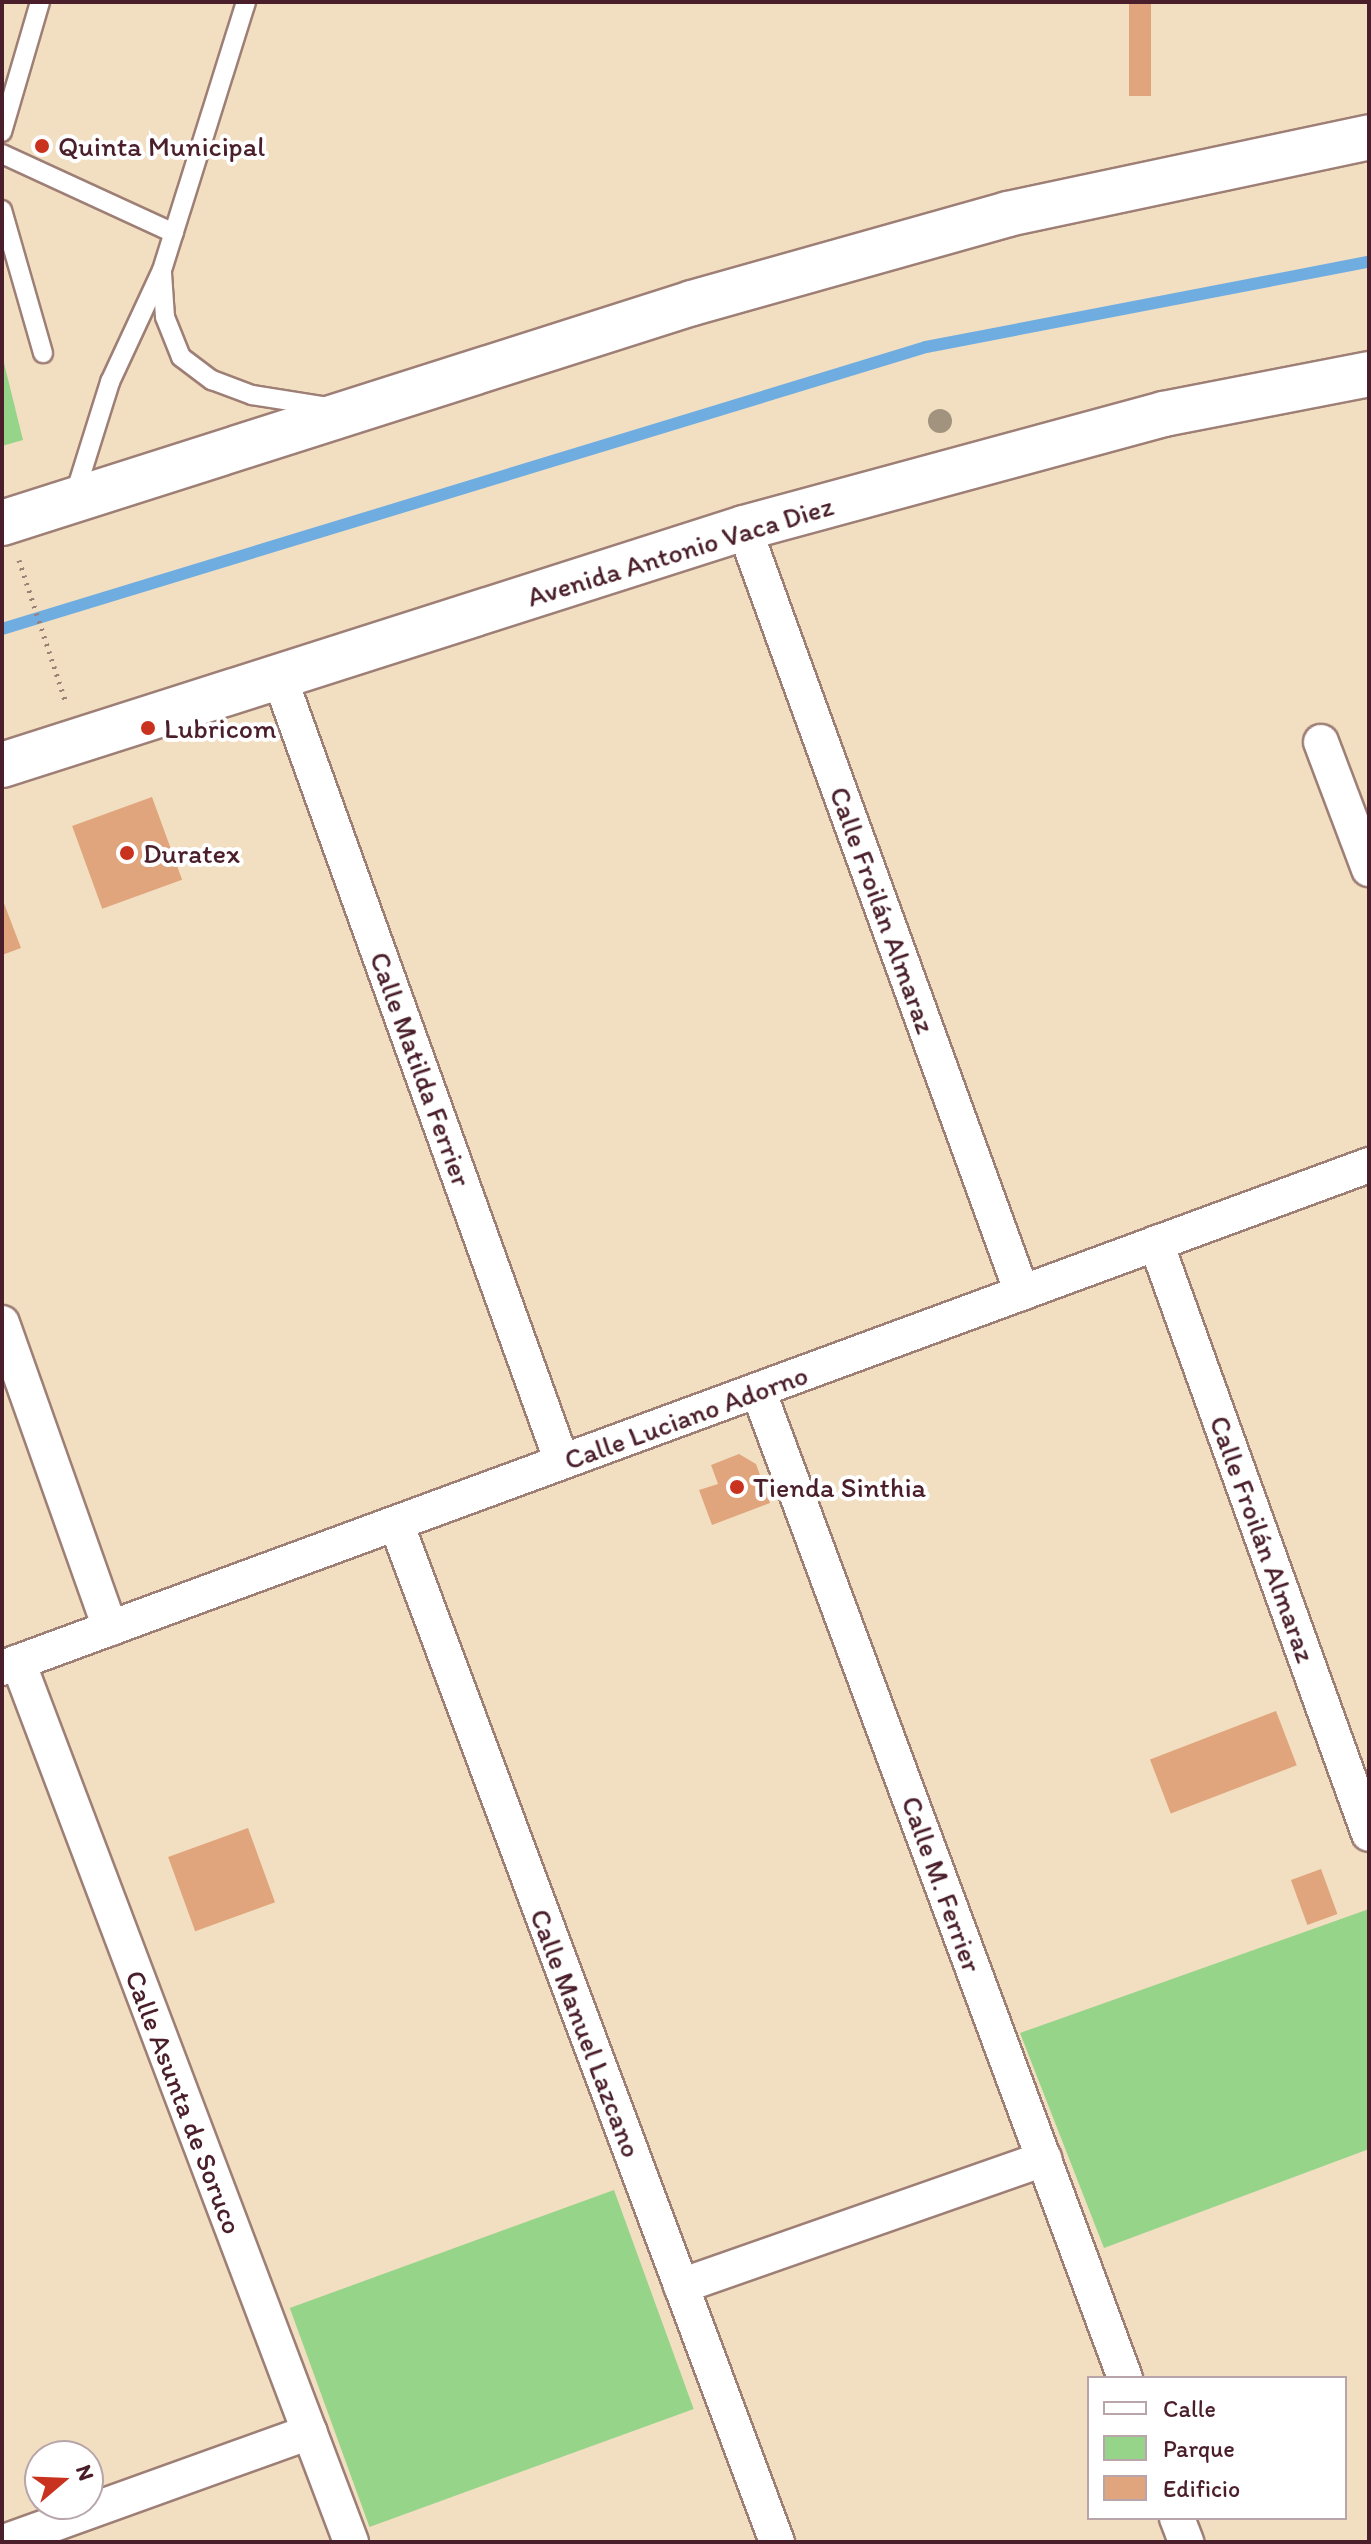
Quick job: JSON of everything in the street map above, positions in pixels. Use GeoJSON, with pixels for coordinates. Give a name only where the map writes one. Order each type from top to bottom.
{"type":"FeatureCollection","features":[{"type":"Feature","properties":{"kind":"highway"},"geometry":{"type":"LineString","coordinates":[[10,540],[72,502],[692,303],[1008,214],[1369,137]]}},
{"type":"Feature","properties":{"kind":"highway","name":"Avenida Antonio Vaca Diez"},"geometry":{"type":"LineString","coordinates":[[2,765],[744,528],[1164,414],[1369,374]]}},
{"type":"Feature","properties":{"kind":"street","name":"Calle Froilán Almaraz"},"geometry":{"type":"LineString","coordinates":[[744,528],[1022,1293]]}},
{"type":"Feature","properties":{"kind":"street","name":"Calle Matilda Ferrier"},"geometry":{"type":"LineString","coordinates":[[279,676],[562,1462]]}},
{"type":"Feature","properties":{"kind":"street"},"geometry":{"type":"LineString","coordinates":[[1321,742],[1369,869]]}},
{"type":"Feature","properties":{"kind":"street","name":"Calle Luciano Adorno"},"geometry":{"type":"LineString","coordinates":[[10,1665],[1369,1165]]}},
{"type":"Feature","properties":{"kind":"street","name":"Calle Froilán Almaraz"},"geometry":{"type":"LineString","coordinates":[[1156,1243],[1369,1834]]}},
{"type":"Feature","properties":{"kind":"street"},"geometry":{"type":"LineString","coordinates":[[2,1323],[110,1628]]}},
{"type":"Feature","properties":{"kind":"street","name":"Calle M. Ferrier"},"geometry":{"type":"LineString","coordinates":[[758,1390],[1124,2376]]}},
{"type":"Feature","properties":{"kind":"street","name":"Calle Manuel Lazcano"},"geometry":{"type":"LineString","coordinates":[[396,1523],[777,2542]]}},
{"type":"Feature","properties":{"kind":"street","name":"Calle Asunta de Soruco"},"geometry":{"type":"LineString","coordinates":[[10,1665],[351,2542]]}},
{"type":"Feature","properties":{"kind":"street"},"geometry":{"type":"LineString","coordinates":[[681,2286],[1044,2159]]}},
{"type":"Feature","properties":{"kind":"street"},"geometry":{"type":"LineString","coordinates":[[4,2542],[310,2432]]}},
{"type":"Feature","properties":{"kind":"street"},"geometry":{"type":"LineString","coordinates":[[1178,2520],[1186,2542]]}},
{"type":"Feature","properties":{"kind":"lane"},"geometry":{"type":"LineString","coordinates":[[2,132],[40,2]]}},
{"type":"Feature","properties":{"kind":"lane"},"geometry":{"type":"LineString","coordinates":[[72,502],[110,382],[162,270],[246,2]]}},
{"type":"Feature","properties":{"kind":"lane"},"geometry":{"type":"LineString","coordinates":[[2,154],[174,233]]}},
{"type":"Feature","properties":{"kind":"lane"},"geometry":{"type":"LineString","coordinates":[[2,210],[43,353]]}},
{"type":"Feature","properties":{"kind":"lane"},"geometry":{"type":"LineString","coordinates":[[162,270],[165,317],[181,357],[212,380],[252,395],[357,411]]}},
{"type":"Feature","properties":{"kind":"path"},"geometry":{"type":"LineString","coordinates":[[10,540],[67,706]]}},
{"type":"Feature","properties":{"kind":"green space"},"geometry":{"type":"Polygon","coordinates":[[[2,355],[23,440],[2,446],[2,355]]]}},
{"type":"Feature","properties":{"kind":"green space"},"geometry":{"type":"Polygon","coordinates":[[[1369,1909],[1369,2149],[1104,2248],[1020,2033],[1369,1909]]]}},
{"type":"Feature","properties":{"kind":"green space"},"geometry":{"type":"Polygon","coordinates":[[[614,2190],[694,2409],[369,2527],[290,2308],[614,2190]]]}},
{"type":"Feature","properties":{"kind":"building"},"geometry":{"type":"Polygon","coordinates":[[[1129,2],[1151,2],[1151,96],[1129,96],[1129,2]]]}},
{"type":"Feature","properties":{"kind":"building","name":"Duratex"},"geometry":{"type":"Polygon","coordinates":[[[152,797],[182,880],[102,909],[72,826],[152,797]]]}},
{"type":"Feature","properties":{"kind":"building"},"geometry":{"type":"Polygon","coordinates":[[[2,898],[21,948],[2,955],[2,898]]]}},
{"type":"Feature","properties":{"kind":"building","name":"Tienda Sinthia"},"geometry":{"type":"Polygon","coordinates":[[[739,1454],[756,1464],[770,1503],[712,1525],[699,1490],[718,1484],[711,1465],[739,1454]]]}},
{"type":"Feature","properties":{"kind":"building"},"geometry":{"type":"Polygon","coordinates":[[[1276,1711],[1297,1765],[1171,1814],[1150,1759],[1276,1711]]]}},
{"type":"Feature","properties":{"kind":"building"},"geometry":{"type":"Polygon","coordinates":[[[248,1828],[275,1902],[195,1931],[168,1857],[248,1828]]]}},
{"type":"Feature","properties":{"kind":"building"},"geometry":{"type":"Polygon","coordinates":[[[1321,1869],[1337,1914],[1307,1925],[1291,1880],[1321,1869]]]}},
{"type":"Feature","properties":{"kind":"waterway"},"geometry":{"type":"LineString","coordinates":[[2,629],[926,347],[1369,262]]}},
{"type":"Feature","properties":{"kind":"place","name":"Quinta Municipal"},"geometry":{"type":"Point","coordinates":[42,146]}},
{"type":"Feature","properties":{"kind":"place","name":"Lubricom"},"geometry":{"type":"Point","coordinates":[148,728]}},
{"type":"Feature","properties":{"kind":"place","name":"Duratex"},"geometry":{"type":"Point","coordinates":[127,853]}},
{"type":"Feature","properties":{"kind":"place","name":"Tienda Sinthia"},"geometry":{"type":"Point","coordinates":[737,1487]}}]}
